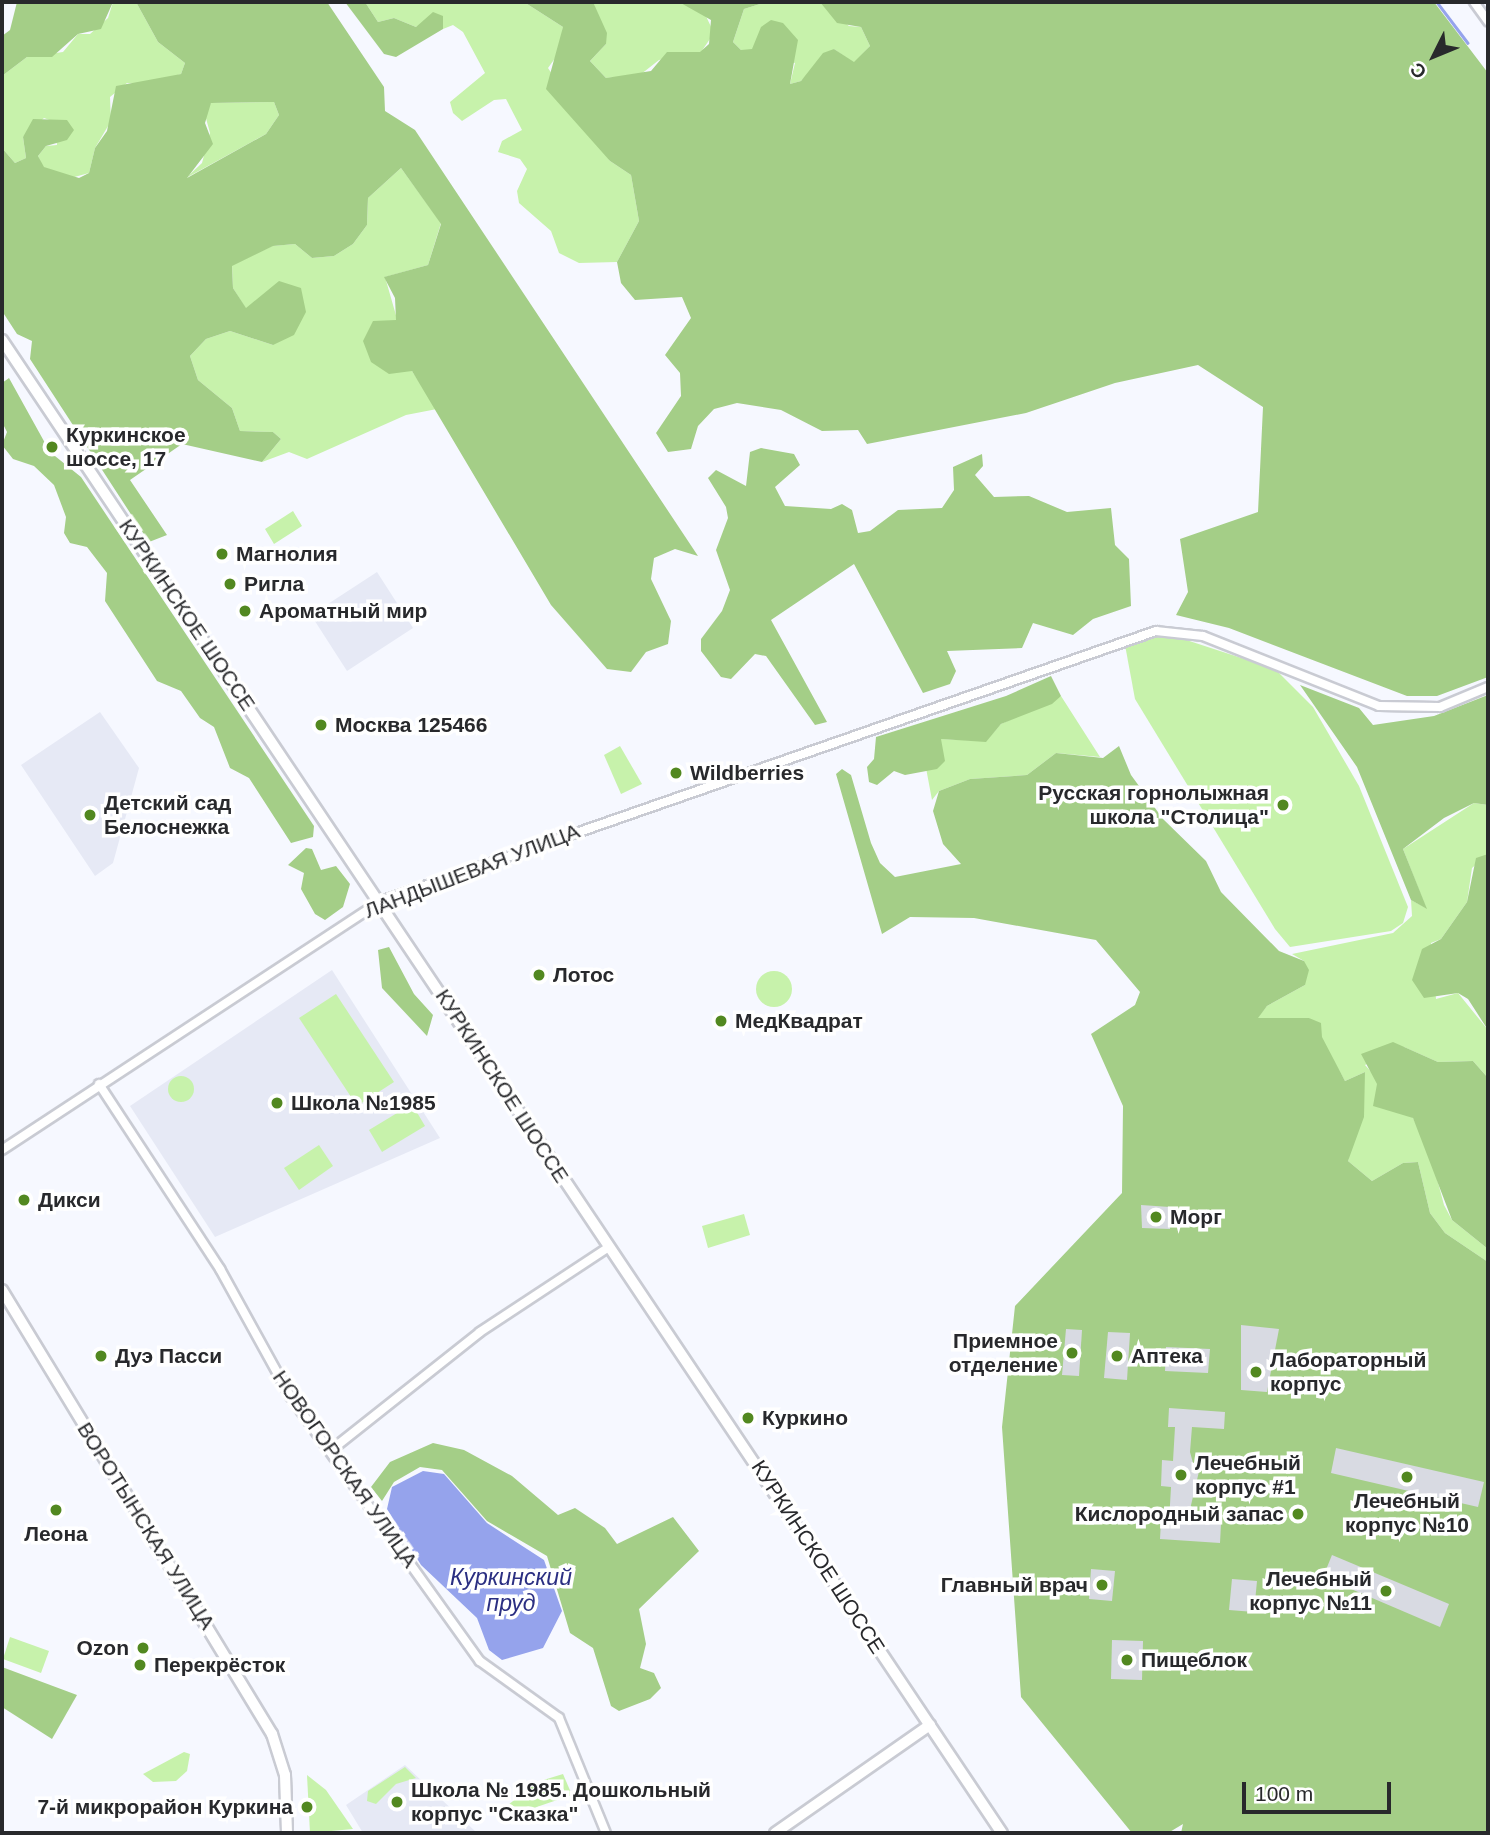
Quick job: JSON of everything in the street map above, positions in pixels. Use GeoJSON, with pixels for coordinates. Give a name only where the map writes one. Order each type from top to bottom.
{"type":"FeatureCollection","features":[{"type":"Feature","properties":{"kind":"main road","name":"КУРКИНСКОЕ ШОССЕ"},"geometry":{"type":"LineString","coordinates":[[2,340],[381,901],[609,1247],[1002,1833]]}},
{"type":"Feature","properties":{"kind":"street"},"geometry":{"type":"LineString","coordinates":[[1474,2],[1488,21]]}},
{"type":"Feature","properties":{"kind":"street","name":"ЛАНДЫШЕВАЯ УЛИЦА"},"geometry":{"type":"LineString","coordinates":[[2,1150],[99,1083],[381,901],[830,740],[1169,628],[1378,706],[1440,707],[1488,687]]}},
{"type":"Feature","properties":{"kind":"street","name":"НОВОГОРСКАЯ УЛИЦА"},"geometry":{"type":"LineString","coordinates":[[99,1083],[219,1269],[290,1396],[480,1661],[559,1718],[606,1833]]}},
{"type":"Feature","properties":{"kind":"street"},"geometry":{"type":"LineString","coordinates":[[330,1451],[480,1332],[609,1247]]}},
{"type":"Feature","properties":{"kind":"street","name":"ВОРОТЫНСКАЯ УЛИЦА"},"geometry":{"type":"LineString","coordinates":[[2,1290],[261,1714],[284,1766],[286,1833]]}},
{"type":"Feature","properties":{"kind":"street"},"geometry":{"type":"LineString","coordinates":[[775,1833],[930,1725]]}},
{"type":"Feature","properties":{"kind":"shaded area"},"geometry":{"type":"Polygon","coordinates":[[[377,572],[413,628],[347,671],[311,615],[377,572]]]}},
{"type":"Feature","properties":{"kind":"shaded area","name":"Детский сад Белоснежка"},"geometry":{"type":"Polygon","coordinates":[[[100,712],[139,768],[113,863],[95,876],[21,765],[100,712]]]}},
{"type":"Feature","properties":{"kind":"shaded area","name":"Школа №1985"},"geometry":{"type":"Polygon","coordinates":[[[332,970],[440,1138],[215,1237],[130,1106],[332,970]]]}},
{"type":"Feature","properties":{"kind":"shaded area","name":"Школа № 1985. Дошкольный корпус \"Сказка\""},"geometry":{"type":"Polygon","coordinates":[[[405,1765],[476,1833],[363,1833],[346,1805],[405,1765]]]}},
{"type":"Feature","properties":{"kind":"green space"},"geometry":{"type":"Polygon","coordinates":[[[17,2],[113,2],[101,29],[78,34],[52,57],[27,57],[2,76],[2,36],[10,30],[17,2]]]}},
{"type":"Feature","properties":{"kind":"green space"},"geometry":{"type":"Polygon","coordinates":[[[113,2],[136,2],[158,42],[185,63],[181,74],[149,84],[127,83],[110,97],[111,121],[95,148],[89,173],[67,179],[43,167],[38,156],[46,146],[57,145],[55,122],[44,118],[23,137],[26,158],[15,163],[2,148],[2,76],[27,57],[63,52],[78,34],[90,34],[108,18],[113,2]]]}},
{"type":"Feature","properties":{"kind":"green space"},"geometry":{"type":"Polygon","coordinates":[[[136,2],[327,2],[384,87],[385,111],[415,130],[698,556],[675,549],[654,558],[651,579],[671,621],[668,644],[646,652],[631,672],[607,669],[551,605],[412,371],[389,374],[371,362],[363,341],[373,321],[396,320],[395,298],[384,277],[428,265],[441,224],[401,168],[368,198],[367,225],[353,244],[334,256],[312,258],[295,244],[273,246],[232,266],[233,288],[246,308],[279,281],[301,288],[306,312],[294,335],[273,345],[230,331],[206,339],[190,356],[198,380],[232,408],[240,431],[273,432],[281,439],[262,462],[182,444],[130,480],[167,535],[149,542],[30,359],[32,341],[17,334],[2,311],[2,148],[15,163],[26,158],[23,137],[33,119],[67,120],[74,130],[67,140],[46,146],[38,156],[44,167],[79,178],[89,173],[95,148],[107,131],[116,86],[181,74],[185,63],[158,42],[136,2]],[[274,102],[211,103],[205,123],[213,144],[187,178],[266,134],[279,115],[274,102]]]}},
{"type":"Feature","properties":{"kind":"green space"},"geometry":{"type":"Polygon","coordinates":[[[345,2],[365,2],[378,22],[394,18],[416,27],[433,12],[443,16],[443,29],[396,57],[384,54],[345,2]]]}},
{"type":"Feature","properties":{"kind":"green space"},"geometry":{"type":"Polygon","coordinates":[[[365,2],[524,2],[563,27],[561,50],[548,68],[610,161],[631,175],[639,221],[617,262],[579,263],[559,253],[551,231],[519,203],[517,191],[527,169],[520,159],[498,152],[502,141],[522,130],[506,99],[494,100],[462,121],[453,113],[450,102],[485,73],[463,32],[453,25],[443,29],[443,16],[416,27],[394,18],[378,22],[365,2]]]}},
{"type":"Feature","properties":{"kind":"green space"},"geometry":{"type":"Polygon","coordinates":[[[524,2],[593,2],[607,33],[606,44],[590,61],[606,78],[651,71],[667,52],[700,52],[709,44],[711,20],[679,2],[766,2],[744,9],[733,42],[741,50],[752,49],[761,27],[771,20],[783,23],[798,40],[790,84],[801,81],[823,53],[834,49],[854,62],[870,46],[861,27],[837,23],[820,2],[1434,2],[1488,73],[1488,677],[1437,696],[1407,696],[1229,628],[1176,615],[1188,592],[1180,539],[1258,512],[1263,407],[1198,365],[1115,383],[1026,413],[867,444],[858,430],[822,431],[781,410],[737,403],[714,409],[698,426],[691,449],[668,452],[656,433],[681,396],[680,373],[665,355],[691,318],[682,297],[635,300],[621,283],[617,262],[639,221],[631,175],[610,161],[546,89],[563,27],[524,2]]]}},
{"type":"Feature","properties":{"kind":"green space"},"geometry":{"type":"Polygon","coordinates":[[[593,2],[679,2],[704,12],[714,33],[701,52],[659,60],[640,75],[606,78],[590,61],[606,44],[593,2]]]}},
{"type":"Feature","properties":{"kind":"green space"},"geometry":{"type":"Polygon","coordinates":[[[766,2],[820,2],[849,26],[861,27],[870,46],[854,63],[834,49],[801,81],[790,84],[795,63],[741,50],[733,42],[744,9],[766,2]]]}},
{"type":"Feature","properties":{"kind":"green space"},"geometry":{"type":"Polygon","coordinates":[[[274,102],[279,115],[266,134],[186,178],[202,163],[210,133],[204,111],[211,103],[274,102]]]}},
{"type":"Feature","properties":{"kind":"green space"},"geometry":{"type":"Polygon","coordinates":[[[401,168],[441,223],[428,265],[385,277],[412,371],[437,409],[406,415],[307,459],[289,452],[262,462],[281,439],[273,432],[240,431],[232,408],[198,380],[190,356],[206,339],[230,331],[273,345],[265,297],[246,309],[233,288],[232,265],[272,246],[295,244],[312,258],[334,256],[353,244],[367,225],[368,198],[401,168]]]}},
{"type":"Feature","properties":{"kind":"green space"},"geometry":{"type":"Polygon","coordinates":[[[9,378],[50,452],[81,477],[314,826],[313,837],[291,843],[249,778],[230,768],[214,727],[200,718],[181,691],[157,681],[105,601],[107,573],[87,547],[70,543],[64,533],[66,517],[54,485],[34,466],[13,459],[2,445],[7,432],[2,422],[2,383],[9,378]]]}},
{"type":"Feature","properties":{"kind":"green space"},"geometry":{"type":"Polygon","coordinates":[[[761,448],[794,454],[800,465],[775,487],[785,506],[831,509],[842,504],[852,510],[858,533],[870,531],[898,510],[942,508],[954,490],[953,467],[982,454],[983,466],[975,475],[994,497],[1029,496],[1067,512],[1111,508],[1115,545],[1129,559],[1131,606],[1093,619],[1073,635],[1033,623],[1022,648],[947,651],[956,671],[950,684],[923,693],[854,564],[771,620],[827,722],[815,725],[766,656],[755,654],[731,679],[721,677],[701,651],[701,639],[722,611],[730,590],[716,550],[728,518],[726,507],[708,478],[716,470],[746,486],[750,452],[761,448]]]}},
{"type":"Feature","properties":{"kind":"green space"},"geometry":{"type":"Polygon","coordinates":[[[293,511],[302,526],[274,544],[265,529],[293,511]]]}},
{"type":"Feature","properties":{"kind":"green space","name":"Русская горнолыжная школа \"Столица\""},"geometry":{"type":"Polygon","coordinates":[[[1168,634],[1275,669],[1313,707],[1359,786],[1408,907],[1403,923],[1391,931],[1290,947],[1275,929],[1135,699],[1125,645],[1168,634]]]}},
{"type":"Feature","properties":{"kind":"green space"},"geometry":{"type":"Polygon","coordinates":[[[1051,676],[1061,696],[1052,704],[1001,724],[986,742],[941,739],[945,761],[937,769],[905,775],[894,771],[877,785],[869,782],[867,767],[874,759],[876,737],[1006,696],[1051,676]]]}},
{"type":"Feature","properties":{"kind":"green space"},"geometry":{"type":"Polygon","coordinates":[[[1300,685],[1359,708],[1373,725],[1434,716],[1488,695],[1488,805],[1474,803],[1444,818],[1403,849],[1427,909],[1411,900],[1357,767],[1300,685]]]}},
{"type":"Feature","properties":{"kind":"green space"},"geometry":{"type":"Polygon","coordinates":[[[1061,696],[1100,757],[1056,753],[1027,775],[970,779],[939,791],[932,800],[926,768],[937,769],[941,739],[986,741],[1001,724],[1061,696]]]}},
{"type":"Feature","properties":{"kind":"green space"},"geometry":{"type":"Polygon","coordinates":[[[620,746],[642,784],[621,794],[604,755],[620,746]]]}},
{"type":"Feature","properties":{"kind":"green space"},"geometry":{"type":"Polygon","coordinates":[[[1119,746],[1131,775],[1163,819],[1206,861],[1221,892],[1279,951],[1304,961],[1309,970],[1305,985],[1267,1006],[1258,1018],[1309,1018],[1321,1023],[1322,1037],[1345,1081],[1365,1072],[1364,1117],[1348,1161],[1372,1181],[1403,1163],[1418,1162],[1430,1213],[1445,1233],[1488,1262],[1488,1833],[1181,1833],[1183,1824],[1168,1833],[1132,1833],[1021,1697],[1002,1427],[1015,1306],[1122,1193],[1123,1106],[1091,1034],[1135,1005],[1140,992],[1096,940],[974,918],[910,917],[882,934],[836,774],[842,769],[851,775],[871,843],[880,863],[895,877],[961,864],[943,844],[933,811],[939,791],[970,779],[1027,775],[1056,753],[1103,758],[1119,746]]]}},
{"type":"Feature","properties":{"kind":"green space"},"geometry":{"type":"Polygon","coordinates":[[[1474,803],[1488,805],[1488,854],[1472,868],[1467,902],[1441,939],[1431,943],[1436,999],[1458,993],[1488,1030],[1488,1078],[1473,1061],[1438,1062],[1404,1047],[1365,1065],[1413,1118],[1429,1149],[1444,1205],[1452,1220],[1488,1249],[1488,1262],[1445,1233],[1430,1213],[1418,1162],[1403,1163],[1372,1181],[1348,1161],[1365,1072],[1345,1081],[1309,1018],[1257,1018],[1267,1006],[1305,985],[1304,961],[1292,954],[1393,933],[1412,916],[1411,900],[1426,908],[1403,849],[1474,803]]]}},
{"type":"Feature","properties":{"kind":"green space"},"geometry":{"type":"Polygon","coordinates":[[[306,848],[312,849],[321,870],[336,866],[350,884],[343,907],[325,920],[315,914],[301,889],[304,873],[288,865],[306,848]]]}},
{"type":"Feature","properties":{"kind":"green space"},"geometry":{"type":"Polygon","coordinates":[[[1488,854],[1488,1030],[1468,999],[1458,993],[1424,998],[1412,980],[1422,949],[1441,939],[1467,902],[1476,858],[1488,854]]]}},
{"type":"Feature","properties":{"kind":"green space"},"geometry":{"type":"Polygon","coordinates":[[[389,947],[414,994],[433,1015],[427,1036],[382,988],[378,950],[389,947]]]}},
{"type":"Feature","properties":{"kind":"green space"},"geometry":{"type":"Polygon","coordinates":[[[774,971],[787,976],[792,989],[787,1002],[774,1007],[761,1002],[756,989],[761,976],[774,971]]]}},
{"type":"Feature","properties":{"kind":"green space"},"geometry":{"type":"Polygon","coordinates":[[[336,994],[394,1082],[357,1106],[299,1018],[336,994]]]}},
{"type":"Feature","properties":{"kind":"green space"},"geometry":{"type":"Polygon","coordinates":[[[1393,1042],[1438,1062],[1473,1061],[1488,1078],[1488,1249],[1452,1220],[1413,1118],[1373,1106],[1377,1084],[1361,1054],[1393,1042]]]}},
{"type":"Feature","properties":{"kind":"green space"},"geometry":{"type":"Polygon","coordinates":[[[181,1076],[190,1080],[194,1089],[190,1098],[181,1102],[172,1098],[168,1089],[172,1080],[181,1076]]]}},
{"type":"Feature","properties":{"kind":"green space"},"geometry":{"type":"Polygon","coordinates":[[[412,1104],[425,1126],[382,1152],[369,1130],[412,1104]]]}},
{"type":"Feature","properties":{"kind":"green space"},"geometry":{"type":"Polygon","coordinates":[[[319,1145],[333,1166],[299,1190],[284,1168],[319,1145]]]}},
{"type":"Feature","properties":{"kind":"green space"},"geometry":{"type":"Polygon","coordinates":[[[744,1214],[750,1235],[708,1248],[702,1226],[744,1214]]]}},
{"type":"Feature","properties":{"kind":"green space"},"geometry":{"type":"Polygon","coordinates":[[[433,1443],[464,1450],[512,1476],[558,1515],[575,1508],[605,1528],[617,1544],[673,1517],[699,1551],[639,1609],[646,1644],[640,1668],[654,1673],[661,1688],[650,1699],[619,1711],[611,1706],[593,1648],[570,1633],[547,1556],[487,1521],[442,1470],[420,1467],[394,1482],[382,1501],[371,1487],[390,1462],[433,1443]]]}},
{"type":"Feature","properties":{"kind":"green space"},"geometry":{"type":"Polygon","coordinates":[[[10,1637],[49,1651],[41,1673],[3,1659],[10,1637]]]}},
{"type":"Feature","properties":{"kind":"green space"},"geometry":{"type":"Polygon","coordinates":[[[2,1667],[77,1695],[52,1739],[2,1707],[2,1667]]]}},
{"type":"Feature","properties":{"kind":"green space"},"geometry":{"type":"Polygon","coordinates":[[[184,1752],[190,1754],[187,1771],[176,1781],[153,1782],[143,1774],[184,1752]]]}},
{"type":"Feature","properties":{"kind":"green space"},"geometry":{"type":"Polygon","coordinates":[[[405,1767],[416,1778],[396,1784],[376,1804],[367,1801],[368,1791],[405,1767]]]}},
{"type":"Feature","properties":{"kind":"green space"},"geometry":{"type":"Polygon","coordinates":[[[563,1774],[572,1795],[513,1815],[508,1805],[537,1782],[563,1774]]]}},
{"type":"Feature","properties":{"kind":"green space"},"geometry":{"type":"Polygon","coordinates":[[[307,1775],[326,1790],[353,1829],[310,1833],[307,1775]]]}},
{"type":"Feature","properties":{"kind":"water","name":"Куркинский пруд"},"geometry":{"type":"Polygon","coordinates":[[[423,1471],[444,1474],[487,1523],[544,1560],[562,1611],[543,1648],[502,1660],[489,1650],[477,1618],[421,1565],[387,1509],[392,1487],[423,1471]]]}},
{"type":"Feature","properties":{"kind":"building","name":"Морг"},"geometry":{"type":"Polygon","coordinates":[[[1141,1205],[1170,1207],[1170,1229],[1142,1228],[1141,1205]]]}},
{"type":"Feature","properties":{"kind":"building","name":"Лабораторный корпус"},"geometry":{"type":"Polygon","coordinates":[[[1241,1325],[1279,1329],[1267,1392],[1241,1390],[1241,1325]]]}},
{"type":"Feature","properties":{"kind":"building","name":"Приемное отделение"},"geometry":{"type":"Polygon","coordinates":[[[1066,1329],[1082,1330],[1079,1376],[1062,1375],[1066,1329]]]}},
{"type":"Feature","properties":{"kind":"building","name":"Аптека"},"geometry":{"type":"Polygon","coordinates":[[[1108,1332],[1130,1333],[1127,1380],[1104,1378],[1108,1332]]]}},
{"type":"Feature","properties":{"kind":"building"},"geometry":{"type":"Polygon","coordinates":[[[1166,1347],[1210,1349],[1208,1373],[1165,1371],[1166,1347]]]}},
{"type":"Feature","properties":{"kind":"building","name":"Лечебный корпус #1"},"geometry":{"type":"Polygon","coordinates":[[[1169,1408],[1225,1412],[1224,1429],[1192,1427],[1190,1452],[1193,1463],[1201,1463],[1187,1522],[1221,1524],[1220,1543],[1160,1539],[1161,1521],[1169,1522],[1171,1487],[1161,1486],[1162,1460],[1173,1461],[1175,1427],[1168,1427],[1169,1408]]]}},
{"type":"Feature","properties":{"kind":"building","name":"Лечебный корпус №10"},"geometry":{"type":"Polygon","coordinates":[[[1336,1448],[1484,1482],[1478,1507],[1331,1473],[1336,1448]]]}},
{"type":"Feature","properties":{"kind":"building","name":"Лечебный корпус №11"},"geometry":{"type":"Polygon","coordinates":[[[1332,1555],[1449,1604],[1440,1627],[1323,1577],[1332,1555]]]}},
{"type":"Feature","properties":{"kind":"building","name":"Главный врач"},"geometry":{"type":"Polygon","coordinates":[[[1091,1569],[1115,1571],[1112,1601],[1089,1599],[1091,1569]]]}},
{"type":"Feature","properties":{"kind":"building"},"geometry":{"type":"Polygon","coordinates":[[[1232,1579],[1257,1581],[1254,1612],[1229,1610],[1232,1579]]]}},
{"type":"Feature","properties":{"kind":"building","name":"Пищеблок"},"geometry":{"type":"Polygon","coordinates":[[[1112,1640],[1143,1641],[1142,1680],[1111,1679],[1112,1640]]]}},
{"type":"Feature","properties":{"kind":"waterway"},"geometry":{"type":"LineString","coordinates":[[1437,2],[1468,43]]}},
{"type":"Feature","properties":{"kind":"place","name":"Куркинское шоссе, 17"},"geometry":{"type":"Point","coordinates":[52,447]}},
{"type":"Feature","properties":{"kind":"place","name":"Магнолия"},"geometry":{"type":"Point","coordinates":[222,554]}},
{"type":"Feature","properties":{"kind":"place","name":"Ригла"},"geometry":{"type":"Point","coordinates":[230,584]}},
{"type":"Feature","properties":{"kind":"place","name":"Ароматный мир"},"geometry":{"type":"Point","coordinates":[245,611]}},
{"type":"Feature","properties":{"kind":"place","name":"Москва 125466"},"geometry":{"type":"Point","coordinates":[321,725]}},
{"type":"Feature","properties":{"kind":"place","name":"Wildberries"},"geometry":{"type":"Point","coordinates":[676,773]}},
{"type":"Feature","properties":{"kind":"place","name":"Русская горнолыжная школа \"Столица\""},"geometry":{"type":"Point","coordinates":[1283,805]}},
{"type":"Feature","properties":{"kind":"place","name":"Детский сад Белоснежка"},"geometry":{"type":"Point","coordinates":[90,815]}},
{"type":"Feature","properties":{"kind":"place","name":"Лотос"},"geometry":{"type":"Point","coordinates":[539,975]}},
{"type":"Feature","properties":{"kind":"place","name":"МедКвадрат"},"geometry":{"type":"Point","coordinates":[721,1021]}},
{"type":"Feature","properties":{"kind":"place","name":"Школа №1985"},"geometry":{"type":"Point","coordinates":[277,1103]}},
{"type":"Feature","properties":{"kind":"place","name":"Дикси"},"geometry":{"type":"Point","coordinates":[24,1200]}},
{"type":"Feature","properties":{"kind":"place","name":"Морг"},"geometry":{"type":"Point","coordinates":[1156,1217]}},
{"type":"Feature","properties":{"kind":"place","name":"Приемное отделение"},"geometry":{"type":"Point","coordinates":[1072,1353]}},
{"type":"Feature","properties":{"kind":"place","name":"Дуэ Пасси"},"geometry":{"type":"Point","coordinates":[101,1356]}},
{"type":"Feature","properties":{"kind":"place","name":"Аптека"},"geometry":{"type":"Point","coordinates":[1117,1356]}},
{"type":"Feature","properties":{"kind":"place","name":"Лабораторный корпус"},"geometry":{"type":"Point","coordinates":[1256,1372]}},
{"type":"Feature","properties":{"kind":"place","name":"Куркино"},"geometry":{"type":"Point","coordinates":[748,1418]}},
{"type":"Feature","properties":{"kind":"place","name":"Лечебный корпус #1"},"geometry":{"type":"Point","coordinates":[1181,1475]}},
{"type":"Feature","properties":{"kind":"place","name":"Лечебный корпус №10"},"geometry":{"type":"Point","coordinates":[1407,1477]}},
{"type":"Feature","properties":{"kind":"place","name":"Леона"},"geometry":{"type":"Point","coordinates":[56,1510]}},
{"type":"Feature","properties":{"kind":"place","name":"Кислородный запас"},"geometry":{"type":"Point","coordinates":[1298,1514]}},
{"type":"Feature","properties":{"kind":"place","name":"Главный врач"},"geometry":{"type":"Point","coordinates":[1102,1585]}},
{"type":"Feature","properties":{"kind":"place","name":"Лечебный корпус №11"},"geometry":{"type":"Point","coordinates":[1386,1591]}},
{"type":"Feature","properties":{"kind":"place","name":"Ozon"},"geometry":{"type":"Point","coordinates":[143,1648]}},
{"type":"Feature","properties":{"kind":"place","name":"Пищеблок"},"geometry":{"type":"Point","coordinates":[1127,1660]}},
{"type":"Feature","properties":{"kind":"place","name":"Перекрёсток"},"geometry":{"type":"Point","coordinates":[140,1665]}},
{"type":"Feature","properties":{"kind":"place","name":"Школа № 1985. Дошкольный корпус \"Сказка\""},"geometry":{"type":"Point","coordinates":[397,1802]}},
{"type":"Feature","properties":{"kind":"place","name":"7-й микрорайон Куркина"},"geometry":{"type":"Point","coordinates":[307,1807]}}]}
